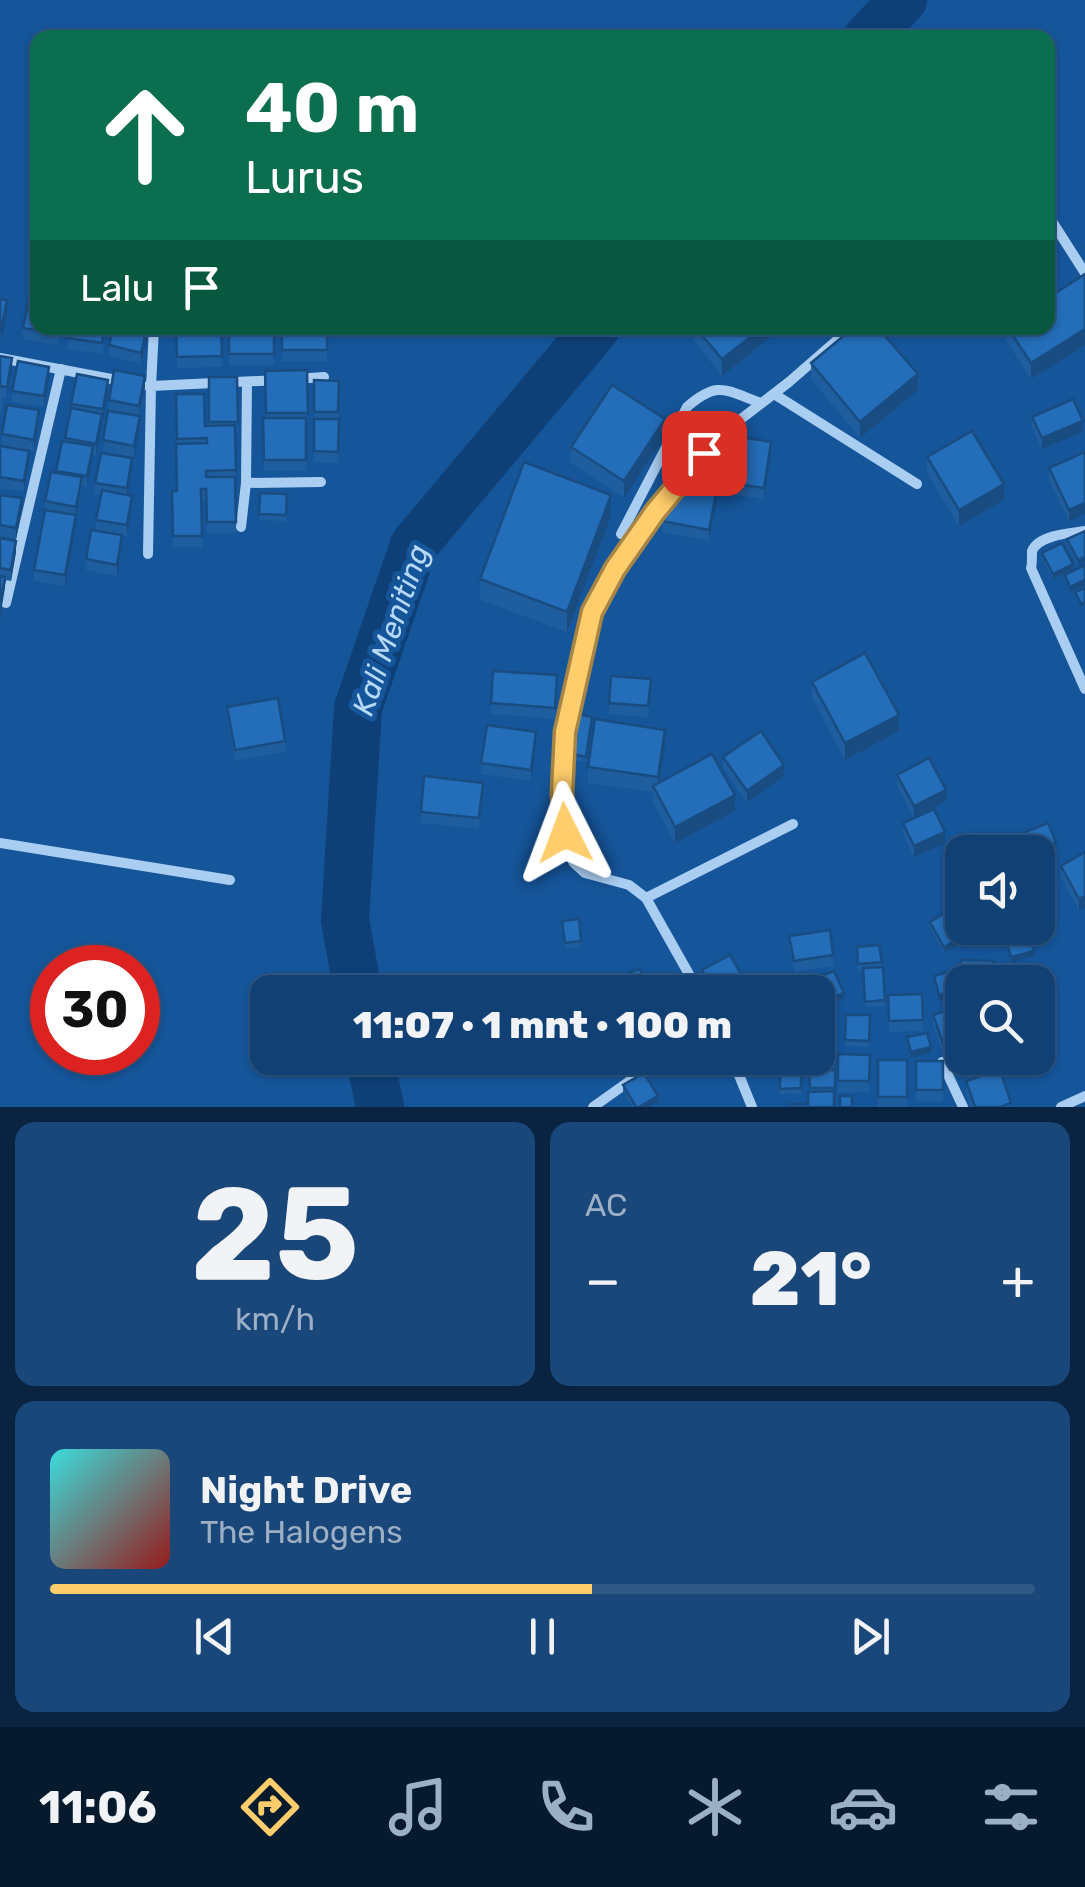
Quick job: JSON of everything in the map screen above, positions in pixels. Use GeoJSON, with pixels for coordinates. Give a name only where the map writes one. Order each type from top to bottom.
{"type":"FeatureCollection","features":[{"type":"Feature","properties":{"kind":"street"},"geometry":{"type":"LineString","coordinates":[[1055,226],[1085,273]]}},
{"type":"Feature","properties":{"kind":"street"},"geometry":{"type":"LineString","coordinates":[[148,554],[154,335]]}},
{"type":"Feature","properties":{"kind":"street"},"geometry":{"type":"LineString","coordinates":[[690,975],[646,898],[629,885],[584,873],[568,850],[562,794],[564,747],[578,668],[592,612],[615,569],[678,482],[732,426],[843,335]]}},
{"type":"Feature","properties":{"kind":"street"},"geometry":{"type":"LineString","coordinates":[[0,358],[152,386],[324,377]]}},
{"type":"Feature","properties":{"kind":"street"},"geometry":{"type":"LineString","coordinates":[[6,604],[61,369]]}},
{"type":"Feature","properties":{"kind":"street"},"geometry":{"type":"LineString","coordinates":[[241,527],[246,483],[247,382]]}},
{"type":"Feature","properties":{"kind":"street"},"geometry":{"type":"LineString","coordinates":[[622,534],[686,406],[713,388],[760,404]]}},
{"type":"Feature","properties":{"kind":"street"},"geometry":{"type":"LineString","coordinates":[[774,394],[917,484]]}},
{"type":"Feature","properties":{"kind":"street"},"geometry":{"type":"LineString","coordinates":[[246,483],[321,482]]}},
{"type":"Feature","properties":{"kind":"street"},"geometry":{"type":"LineString","coordinates":[[1085,531],[1040,542],[1032,552],[1032,568],[1085,689]]}},
{"type":"Feature","properties":{"kind":"street"},"geometry":{"type":"LineString","coordinates":[[646,898],[793,824]]}},
{"type":"Feature","properties":{"kind":"street"},"geometry":{"type":"LineString","coordinates":[[0,843],[230,880]]}},
{"type":"Feature","properties":{"kind":"street"},"geometry":{"type":"LineString","coordinates":[[942,1062],[964,1107]]}},
{"type":"Feature","properties":{"kind":"street"},"geometry":{"type":"LineString","coordinates":[[593,1107],[638,1075]]}},
{"type":"Feature","properties":{"kind":"street"},"geometry":{"type":"LineString","coordinates":[[739,1075],[752,1107]]}},
{"type":"Feature","properties":{"kind":"street"},"geometry":{"type":"LineString","coordinates":[[1061,1107],[1085,1096]]}},
{"type":"Feature","properties":{"kind":"building"},"geometry":{"type":"Polygon","coordinates":[[[1085,274],[1085,329],[1031,363],[1013,335],[1055,335],[1055,293],[1085,274]]]}},
{"type":"Feature","properties":{"kind":"building"},"geometry":{"type":"Polygon","coordinates":[[[29,298],[30,298],[30,329],[23,328],[29,298]]]}},
{"type":"Feature","properties":{"kind":"building"},"geometry":{"type":"Polygon","coordinates":[[[0,299],[7,300],[1,331],[0,330],[0,299]]]}},
{"type":"Feature","properties":{"kind":"building"},"geometry":{"type":"Polygon","coordinates":[[[68,335],[103,335],[102,343],[67,338],[68,335]]]}},
{"type":"Feature","properties":{"kind":"building"},"geometry":{"type":"Polygon","coordinates":[[[112,335],[145,335],[141,353],[109,345],[112,335]]]}},
{"type":"Feature","properties":{"kind":"building"},"geometry":{"type":"Polygon","coordinates":[[[176,335],[221,335],[222,356],[177,357],[176,335]]]}},
{"type":"Feature","properties":{"kind":"building"},"geometry":{"type":"Polygon","coordinates":[[[229,335],[274,335],[274,354],[229,354],[229,335]]]}},
{"type":"Feature","properties":{"kind":"building"},"geometry":{"type":"Polygon","coordinates":[[[282,335],[327,335],[327,350],[282,350],[282,335]]]}},
{"type":"Feature","properties":{"kind":"building"},"geometry":{"type":"Polygon","coordinates":[[[702,335],[753,335],[722,359],[702,335]]]}},
{"type":"Feature","properties":{"kind":"building"},"geometry":{"type":"Polygon","coordinates":[[[845,335],[884,335],[918,374],[860,422],[811,363],[845,335]]]}},
{"type":"Feature","properties":{"kind":"building"},"geometry":{"type":"Polygon","coordinates":[[[0,356],[12,358],[7,387],[0,386],[0,356]]]}},
{"type":"Feature","properties":{"kind":"building"},"geometry":{"type":"Polygon","coordinates":[[[18,361],[49,367],[44,396],[12,391],[18,361]]]}},
{"type":"Feature","properties":{"kind":"building"},"geometry":{"type":"Polygon","coordinates":[[[114,370],[145,376],[139,406],[109,400],[114,370]]]}},
{"type":"Feature","properties":{"kind":"building"},"geometry":{"type":"Polygon","coordinates":[[[307,370],[308,413],[266,413],[265,371],[307,370]]]}},
{"type":"Feature","properties":{"kind":"building"},"geometry":{"type":"Polygon","coordinates":[[[77,374],[108,380],[103,409],[71,404],[77,374]]]}},
{"type":"Feature","properties":{"kind":"building"},"geometry":{"type":"Polygon","coordinates":[[[209,377],[237,377],[238,422],[209,422],[209,377]]]}},
{"type":"Feature","properties":{"kind":"building"},"geometry":{"type":"Polygon","coordinates":[[[314,380],[339,381],[338,412],[314,412],[314,380]]]}},
{"type":"Feature","properties":{"kind":"building"},"geometry":{"type":"Polygon","coordinates":[[[612,385],[665,419],[624,481],[571,447],[612,385]]]}},
{"type":"Feature","properties":{"kind":"building"},"geometry":{"type":"Polygon","coordinates":[[[176,394],[204,394],[205,426],[235,425],[236,470],[206,471],[206,477],[235,477],[236,522],[207,522],[206,489],[201,489],[202,536],[173,536],[176,444],[207,443],[207,438],[177,439],[176,394]]]}},
{"type":"Feature","properties":{"kind":"building"},"geometry":{"type":"Polygon","coordinates":[[[1073,399],[1083,421],[1042,438],[1032,417],[1073,399]]]}},
{"type":"Feature","properties":{"kind":"building"},"geometry":{"type":"Polygon","coordinates":[[[7,405],[39,410],[34,440],[2,434],[7,405]]]}},
{"type":"Feature","properties":{"kind":"building"},"geometry":{"type":"Polygon","coordinates":[[[71,408],[102,414],[96,444],[65,438],[71,408]]]}},
{"type":"Feature","properties":{"kind":"building"},"geometry":{"type":"Polygon","coordinates":[[[108,411],[140,416],[134,446],[103,440],[108,411]]]}},
{"type":"Feature","properties":{"kind":"building"},"geometry":{"type":"Polygon","coordinates":[[[263,418],[306,418],[306,460],[264,460],[263,418]]]}},
{"type":"Feature","properties":{"kind":"building"},"geometry":{"type":"Polygon","coordinates":[[[314,419],[339,419],[338,452],[314,451],[314,419]]]}},
{"type":"Feature","properties":{"kind":"building"},"geometry":{"type":"Polygon","coordinates":[[[972,431],[1004,484],[959,510],[927,457],[972,431]]]}},
{"type":"Feature","properties":{"kind":"building"},"geometry":{"type":"Polygon","coordinates":[[[722,434],[771,442],[764,488],[714,481],[722,434]]]}},
{"type":"Feature","properties":{"kind":"building"},"geometry":{"type":"Polygon","coordinates":[[[62,441],[93,446],[87,476],[56,471],[62,441]]]}},
{"type":"Feature","properties":{"kind":"building"},"geometry":{"type":"Polygon","coordinates":[[[0,446],[29,451],[24,481],[0,477],[0,446]]]}},
{"type":"Feature","properties":{"kind":"building"},"geometry":{"type":"Polygon","coordinates":[[[1085,452],[1085,503],[1069,510],[1049,468],[1085,452]]]}},
{"type":"Feature","properties":{"kind":"building"},"geometry":{"type":"Polygon","coordinates":[[[101,453],[132,458],[127,488],[95,483],[101,453]]]}},
{"type":"Feature","properties":{"kind":"building"},"geometry":{"type":"Polygon","coordinates":[[[524,462],[611,495],[567,612],[480,579],[524,462]]]}},
{"type":"Feature","properties":{"kind":"building"},"geometry":{"type":"Polygon","coordinates":[[[51,472],[82,477],[76,507],[45,501],[51,472]]]}},
{"type":"Feature","properties":{"kind":"building"},"geometry":{"type":"Polygon","coordinates":[[[668,485],[716,494],[709,530],[662,521],[668,485]]]}},
{"type":"Feature","properties":{"kind":"building"},"geometry":{"type":"Polygon","coordinates":[[[102,490],[132,496],[127,525],[96,520],[102,490]]]}},
{"type":"Feature","properties":{"kind":"building"},"geometry":{"type":"Polygon","coordinates":[[[260,493],[287,494],[286,515],[259,514],[260,493]]]}},
{"type":"Feature","properties":{"kind":"building"},"geometry":{"type":"Polygon","coordinates":[[[0,495],[22,498],[16,528],[0,525],[0,495]]]}},
{"type":"Feature","properties":{"kind":"building"},"geometry":{"type":"Polygon","coordinates":[[[45,510],[76,515],[65,575],[34,570],[45,510]]]}},
{"type":"Feature","properties":{"kind":"building"},"geometry":{"type":"Polygon","coordinates":[[[91,530],[122,535],[117,565],[86,559],[91,530]]]}},
{"type":"Feature","properties":{"kind":"building"},"geometry":{"type":"Polygon","coordinates":[[[1085,531],[1085,557],[1078,560],[1067,539],[1085,531]]]}},
{"type":"Feature","properties":{"kind":"building"},"geometry":{"type":"Polygon","coordinates":[[[0,538],[16,541],[11,570],[0,568],[0,538]]]}},
{"type":"Feature","properties":{"kind":"building"},"geometry":{"type":"Polygon","coordinates":[[[1062,543],[1073,564],[1053,574],[1042,553],[1062,543]]]}},
{"type":"Feature","properties":{"kind":"building"},"geometry":{"type":"Polygon","coordinates":[[[1085,565],[1085,580],[1070,587],[1065,575],[1085,565]]]}},
{"type":"Feature","properties":{"kind":"building"},"geometry":{"type":"Polygon","coordinates":[[[0,576],[5,577],[0,607],[0,576]]]}},
{"type":"Feature","properties":{"kind":"building"},"geometry":{"type":"Polygon","coordinates":[[[1085,588],[1085,602],[1081,604],[1075,592],[1085,588]]]}},
{"type":"Feature","properties":{"kind":"building"},"geometry":{"type":"Polygon","coordinates":[[[865,653],[899,715],[845,743],[812,682],[865,653]]]}},
{"type":"Feature","properties":{"kind":"building"},"geometry":{"type":"Polygon","coordinates":[[[493,671],[557,675],[555,708],[491,703],[493,671]]]}},
{"type":"Feature","properties":{"kind":"building"},"geometry":{"type":"Polygon","coordinates":[[[611,676],[651,679],[648,706],[609,703],[611,676]]]}},
{"type":"Feature","properties":{"kind":"building"},"geometry":{"type":"Polygon","coordinates":[[[278,698],[285,741],[235,750],[227,707],[278,698]]]}},
{"type":"Feature","properties":{"kind":"building"},"geometry":{"type":"Polygon","coordinates":[[[578,714],[592,717],[586,757],[572,754],[578,714]]]}},
{"type":"Feature","properties":{"kind":"building"},"geometry":{"type":"Polygon","coordinates":[[[595,719],[665,730],[658,777],[588,767],[595,719]]]}},
{"type":"Feature","properties":{"kind":"building"},"geometry":{"type":"Polygon","coordinates":[[[487,725],[536,732],[531,770],[481,763],[487,725]]]}},
{"type":"Feature","properties":{"kind":"building"},"geometry":{"type":"Polygon","coordinates":[[[761,731],[784,765],[747,791],[723,757],[761,731]]]}},
{"type":"Feature","properties":{"kind":"building"},"geometry":{"type":"Polygon","coordinates":[[[712,754],[735,795],[675,827],[653,786],[712,754]]]}},
{"type":"Feature","properties":{"kind":"building"},"geometry":{"type":"Polygon","coordinates":[[[929,758],[946,790],[914,806],[897,775],[929,758]]]}},
{"type":"Feature","properties":{"kind":"building"},"geometry":{"type":"Polygon","coordinates":[[[424,776],[483,783],[479,818],[421,812],[424,776]]]}},
{"type":"Feature","properties":{"kind":"building"},"geometry":{"type":"Polygon","coordinates":[[[934,809],[945,832],[914,846],[903,823],[934,809]]]}},
{"type":"Feature","properties":{"kind":"building"},"geometry":{"type":"Polygon","coordinates":[[[1048,823],[1053,835],[1018,835],[1048,823]]]}},
{"type":"Feature","properties":{"kind":"building"},"geometry":{"type":"Polygon","coordinates":[[[1085,852],[1085,896],[1079,899],[1061,866],[1085,852]]]}},
{"type":"Feature","properties":{"kind":"building"},"geometry":{"type":"Polygon","coordinates":[[[945,913],[948,945],[944,947],[930,922],[945,913]]]}},
{"type":"Feature","properties":{"kind":"building"},"geometry":{"type":"Polygon","coordinates":[[[579,919],[581,941],[565,943],[562,921],[579,919]]]}},
{"type":"Feature","properties":{"kind":"building"},"geometry":{"type":"Polygon","coordinates":[[[830,930],[833,955],[794,961],[789,936],[830,930]]]}},
{"type":"Feature","properties":{"kind":"building"},"geometry":{"type":"Polygon","coordinates":[[[879,945],[882,962],[858,964],[857,947],[879,945]]]}},
{"type":"Feature","properties":{"kind":"building"},"geometry":{"type":"Polygon","coordinates":[[[1007,945],[1032,945],[1034,951],[1011,957],[1007,945]]]}},
{"type":"Feature","properties":{"kind":"building"},"geometry":{"type":"Polygon","coordinates":[[[730,955],[741,975],[705,975],[702,970],[730,955]]]}},
{"type":"Feature","properties":{"kind":"building"},"geometry":{"type":"Polygon","coordinates":[[[961,960],[993,961],[993,965],[961,965],[961,960]]]}},
{"type":"Feature","properties":{"kind":"building"},"geometry":{"type":"Polygon","coordinates":[[[883,967],[885,1000],[865,1002],[863,968],[883,967]]]}},
{"type":"Feature","properties":{"kind":"building"},"geometry":{"type":"Polygon","coordinates":[[[834,971],[844,993],[835,997],[835,975],[824,975],[834,971]]]}},
{"type":"Feature","properties":{"kind":"building"},"geometry":{"type":"Polygon","coordinates":[[[945,973],[945,993],[939,995],[934,976],[945,973]]]}},
{"type":"Feature","properties":{"kind":"building"},"geometry":{"type":"Polygon","coordinates":[[[922,994],[923,1020],[889,1021],[888,995],[922,994]]]}},
{"type":"Feature","properties":{"kind":"building"},"geometry":{"type":"Polygon","coordinates":[[[945,1011],[945,1049],[933,1015],[945,1011]]]}},
{"type":"Feature","properties":{"kind":"building"},"geometry":{"type":"Polygon","coordinates":[[[846,1015],[870,1015],[869,1041],[845,1040],[846,1015]]]}},
{"type":"Feature","properties":{"kind":"building"},"geometry":{"type":"Polygon","coordinates":[[[927,1033],[931,1047],[911,1052],[907,1037],[927,1033]]]}},
{"type":"Feature","properties":{"kind":"building"},"geometry":{"type":"Polygon","coordinates":[[[838,1054],[870,1055],[869,1081],[838,1081],[838,1054]]]}},
{"type":"Feature","properties":{"kind":"building"},"geometry":{"type":"Polygon","coordinates":[[[878,1060],[907,1060],[907,1097],[878,1097],[878,1060]]]}},
{"type":"Feature","properties":{"kind":"building"},"geometry":{"type":"Polygon","coordinates":[[[916,1061],[943,1061],[943,1090],[916,1090],[916,1061]]]}},
{"type":"Feature","properties":{"kind":"building"},"geometry":{"type":"Polygon","coordinates":[[[645,1075],[658,1096],[636,1107],[623,1085],[645,1075]]]}},
{"type":"Feature","properties":{"kind":"building"},"geometry":{"type":"Polygon","coordinates":[[[780,1075],[801,1075],[801,1088],[780,1089],[780,1075]]]}},
{"type":"Feature","properties":{"kind":"building"},"geometry":{"type":"Polygon","coordinates":[[[809,1075],[835,1075],[835,1088],[810,1088],[809,1075]]]}},
{"type":"Feature","properties":{"kind":"building"},"geometry":{"type":"Polygon","coordinates":[[[1002,1075],[1011,1103],[975,1107],[966,1081],[1002,1075]]]}},
{"type":"Feature","properties":{"kind":"building"},"geometry":{"type":"Polygon","coordinates":[[[834,1091],[834,1107],[789,1107],[808,1104],[808,1092],[834,1091]]]}},
{"type":"Feature","properties":{"kind":"building"},"geometry":{"type":"Polygon","coordinates":[[[840,1096],[852,1096],[852,1107],[840,1107],[840,1096]]]}},
{"type":"Feature","properties":{"kind":"waterway","name":"Kali Meniting"},"geometry":{"type":"LineString","coordinates":[[875,30],[903,0]]}},
{"type":"Feature","properties":{"kind":"waterway","name":"Kali Meniting"},"geometry":{"type":"LineString","coordinates":[[355,975],[345,920],[358,708],[414,545],[590,335]]}},
{"type":"Feature","properties":{"kind":"waterway","name":"Kali Meniting"},"geometry":{"type":"LineString","coordinates":[[373,1075],[380,1107]]}},
{"type":"Feature","properties":{"kind":"route"},"geometry":{"type":"LineString","coordinates":[[565,833],[565,732],[592,612],[615,569],[655,512],[704,453]]}}]}
